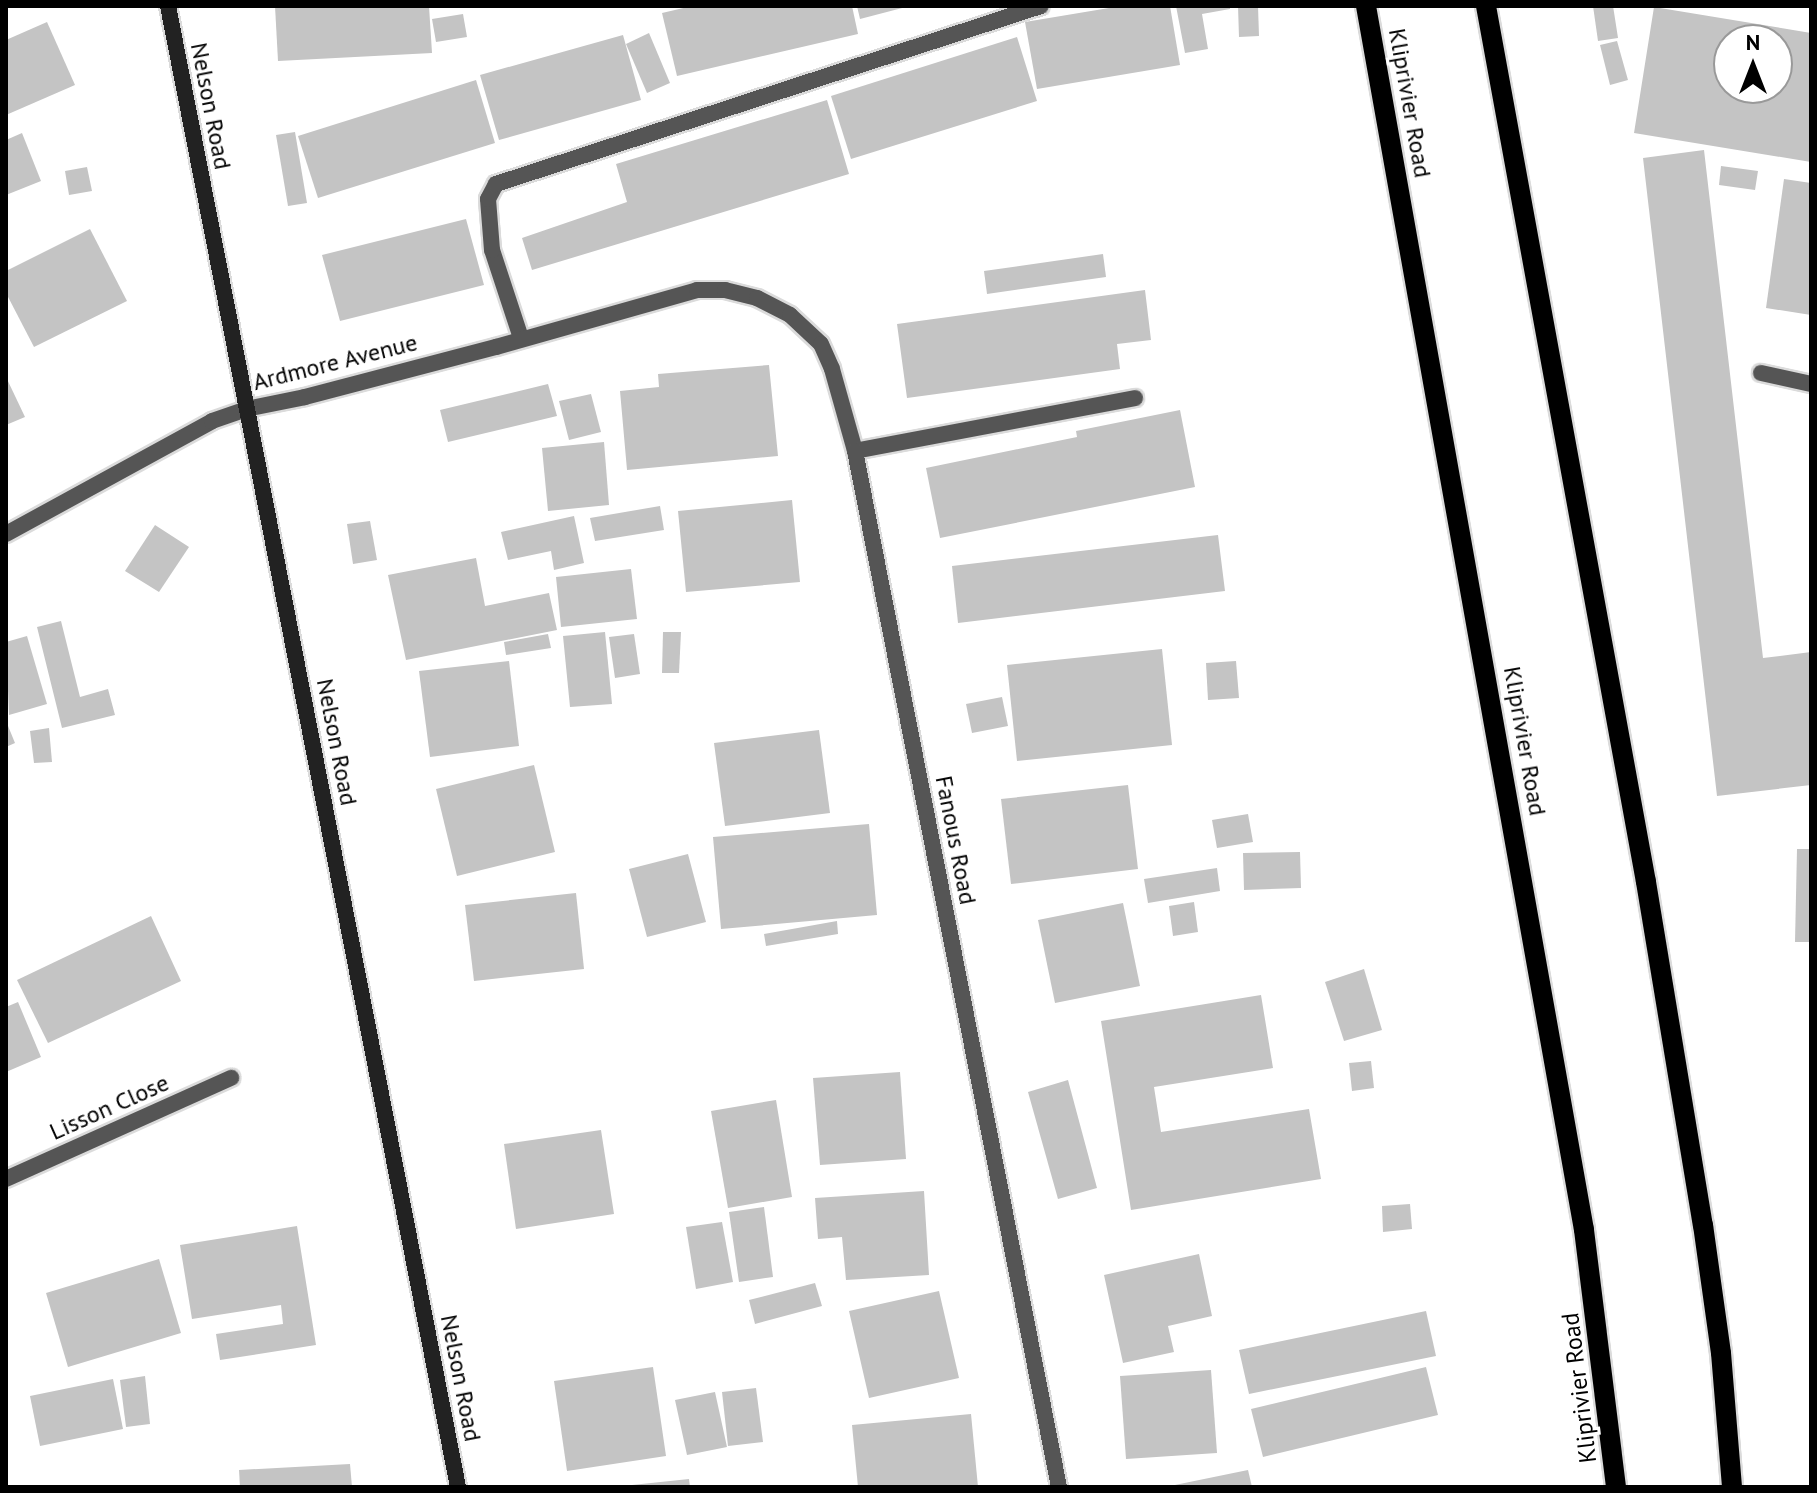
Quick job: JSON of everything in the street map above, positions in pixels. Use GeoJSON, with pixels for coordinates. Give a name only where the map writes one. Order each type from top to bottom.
{"type":"FeatureCollection","features":[{"type":"Feature","properties":{"kind":"main road","name":"Kliprivier Road"},"geometry":{"type":"LineString","coordinates":[[1366,6],[1584,1230],[1616,1487]]}},
{"type":"Feature","properties":{"kind":"main road"},"geometry":{"type":"LineString","coordinates":[[1486,6],[1646,882],[1703,1225],[1721,1353],[1732,1487]]}},
{"type":"Feature","properties":{"kind":"street","name":"Nelson Road"},"geometry":{"type":"LineString","coordinates":[[168,6],[458,1487]]}},
{"type":"Feature","properties":{"kind":"street"},"geometry":{"type":"LineString","coordinates":[[521,338],[492,250],[488,199],[496,184],[1041,6]]}},
{"type":"Feature","properties":{"kind":"street","name":"Ardmore Avenue"},"geometry":{"type":"LineString","coordinates":[[6,534],[198,428],[246,409],[305,397],[697,290]]}},
{"type":"Feature","properties":{"kind":"street","name":"Fanous Road"},"geometry":{"type":"LineString","coordinates":[[697,290],[725,290],[757,298],[790,315],[821,344],[832,369],[855,451],[1059,1487]]}},
{"type":"Feature","properties":{"kind":"street"},"geometry":{"type":"LineString","coordinates":[[1761,373],[1811,384]]}},
{"type":"Feature","properties":{"kind":"street"},"geometry":{"type":"LineString","coordinates":[[855,451],[1135,398]]}},
{"type":"Feature","properties":{"kind":"street","name":"Lisson Close"},"geometry":{"type":"LineString","coordinates":[[6,1179],[231,1078]]}},
{"type":"Feature","properties":{"kind":"building"},"geometry":{"type":"Polygon","coordinates":[[[275,6],[429,6],[432,53],[278,61],[275,6]]]}},
{"type":"Feature","properties":{"kind":"building"},"geometry":{"type":"Polygon","coordinates":[[[692,6],[852,6],[858,34],[677,76],[662,13],[692,6]]]}},
{"type":"Feature","properties":{"kind":"building"},"geometry":{"type":"Polygon","coordinates":[[[857,6],[906,6],[906,7],[860,19],[857,6]]]}},
{"type":"Feature","properties":{"kind":"building"},"geometry":{"type":"Polygon","coordinates":[[[1121,6],[1170,6],[1180,65],[1037,89],[1025,22],[1121,6]]]}},
{"type":"Feature","properties":{"kind":"building"},"geometry":{"type":"Polygon","coordinates":[[[1176,6],[1230,6],[1230,9],[1202,14],[1208,49],[1185,53],[1176,6]]]}},
{"type":"Feature","properties":{"kind":"building"},"geometry":{"type":"Polygon","coordinates":[[[1238,6],[1258,6],[1259,36],[1239,37],[1238,6]]]}},
{"type":"Feature","properties":{"kind":"building"},"geometry":{"type":"Polygon","coordinates":[[[1593,6],[1613,6],[1618,38],[1598,41],[1593,6]]]}},
{"type":"Feature","properties":{"kind":"building"},"geometry":{"type":"Polygon","coordinates":[[[1654,7],[1757,24],[1713,24],[1713,104],[1793,104],[1793,30],[1811,33],[1811,162],[1634,133],[1654,7]]]}},
{"type":"Feature","properties":{"kind":"building"},"geometry":{"type":"Polygon","coordinates":[[[463,14],[467,37],[436,42],[432,19],[463,14]]]}},
{"type":"Feature","properties":{"kind":"building"},"geometry":{"type":"Polygon","coordinates":[[[47,22],[75,85],[6,115],[6,40],[47,22]]]}},
{"type":"Feature","properties":{"kind":"building"},"geometry":{"type":"Polygon","coordinates":[[[649,33],[670,83],[647,93],[626,44],[649,33]]]}},
{"type":"Feature","properties":{"kind":"building"},"geometry":{"type":"Polygon","coordinates":[[[623,35],[641,100],[499,140],[480,75],[623,35]]]}},
{"type":"Feature","properties":{"kind":"building"},"geometry":{"type":"Polygon","coordinates":[[[1017,37],[1037,101],[851,159],[831,96],[1017,37]]]}},
{"type":"Feature","properties":{"kind":"building"},"geometry":{"type":"Polygon","coordinates":[[[1617,41],[1628,80],[1610,85],[1600,45],[1617,41]]]}},
{"type":"Feature","properties":{"kind":"building"},"geometry":{"type":"Polygon","coordinates":[[[476,80],[495,143],[318,198],[298,136],[476,80]]]}},
{"type":"Feature","properties":{"kind":"building"},"geometry":{"type":"Polygon","coordinates":[[[827,100],[849,174],[532,270],[522,238],[627,202],[616,164],[827,100]]]}},
{"type":"Feature","properties":{"kind":"building"},"geometry":{"type":"Polygon","coordinates":[[[295,132],[307,203],[288,206],[276,135],[295,132]]]}},
{"type":"Feature","properties":{"kind":"building"},"geometry":{"type":"Polygon","coordinates":[[[22,133],[41,181],[6,195],[6,140],[22,133]]]}},
{"type":"Feature","properties":{"kind":"building"},"geometry":{"type":"Polygon","coordinates":[[[1704,150],[1763,658],[1811,652],[1811,785],[1717,796],[1643,158],[1704,150]]]}},
{"type":"Feature","properties":{"kind":"building"},"geometry":{"type":"Polygon","coordinates":[[[1721,166],[1758,171],[1755,190],[1719,185],[1721,166]]]}},
{"type":"Feature","properties":{"kind":"building"},"geometry":{"type":"Polygon","coordinates":[[[87,167],[92,191],[69,195],[65,171],[87,167]]]}},
{"type":"Feature","properties":{"kind":"building"},"geometry":{"type":"Polygon","coordinates":[[[1784,179],[1811,183],[1811,315],[1766,308],[1784,179]]]}},
{"type":"Feature","properties":{"kind":"building"},"geometry":{"type":"Polygon","coordinates":[[[466,219],[484,285],[340,321],[322,255],[466,219]]]}},
{"type":"Feature","properties":{"kind":"building"},"geometry":{"type":"Polygon","coordinates":[[[90,229],[127,301],[34,347],[6,293],[6,271],[90,229]]]}},
{"type":"Feature","properties":{"kind":"building"},"geometry":{"type":"Polygon","coordinates":[[[1103,254],[1106,277],[987,294],[984,271],[1103,254]]]}},
{"type":"Feature","properties":{"kind":"building"},"geometry":{"type":"Polygon","coordinates":[[[1145,290],[1151,340],[1117,344],[1120,369],[907,398],[897,324],[1145,290]]]}},
{"type":"Feature","properties":{"kind":"building"},"geometry":{"type":"Polygon","coordinates":[[[769,365],[778,456],[627,470],[620,391],[659,387],[658,374],[769,365]]]}},
{"type":"Feature","properties":{"kind":"building"},"geometry":{"type":"Polygon","coordinates":[[[6,377],[25,417],[6,425],[6,377]]]}},
{"type":"Feature","properties":{"kind":"building"},"geometry":{"type":"Polygon","coordinates":[[[548,384],[557,416],[448,442],[440,410],[548,384]]]}},
{"type":"Feature","properties":{"kind":"building"},"geometry":{"type":"Polygon","coordinates":[[[591,394],[601,432],[569,440],[559,401],[591,394]]]}},
{"type":"Feature","properties":{"kind":"building"},"geometry":{"type":"Polygon","coordinates":[[[1180,410],[1195,487],[940,538],[926,468],[1077,437],[1076,431],[1180,410]]]}},
{"type":"Feature","properties":{"kind":"building"},"geometry":{"type":"Polygon","coordinates":[[[604,442],[609,505],[548,511],[542,448],[604,442]]]}},
{"type":"Feature","properties":{"kind":"building"},"geometry":{"type":"Polygon","coordinates":[[[792,500],[800,582],[686,592],[678,511],[792,500]]]}},
{"type":"Feature","properties":{"kind":"building"},"geometry":{"type":"Polygon","coordinates":[[[660,506],[664,530],[595,541],[590,518],[660,506]]]}},
{"type":"Feature","properties":{"kind":"building"},"geometry":{"type":"Polygon","coordinates":[[[574,516],[584,563],[554,570],[551,551],[508,560],[501,532],[574,516]]]}},
{"type":"Feature","properties":{"kind":"building"},"geometry":{"type":"Polygon","coordinates":[[[370,521],[377,560],[353,564],[347,524],[370,521]]]}},
{"type":"Feature","properties":{"kind":"building"},"geometry":{"type":"Polygon","coordinates":[[[155,525],[189,547],[159,592],[125,571],[155,525]]]}},
{"type":"Feature","properties":{"kind":"building"},"geometry":{"type":"Polygon","coordinates":[[[1218,535],[1225,591],[958,623],[952,566],[1218,535]]]}},
{"type":"Feature","properties":{"kind":"building"},"geometry":{"type":"Polygon","coordinates":[[[476,558],[485,606],[549,593],[557,630],[406,660],[388,575],[476,558]]]}},
{"type":"Feature","properties":{"kind":"building"},"geometry":{"type":"Polygon","coordinates":[[[631,569],[637,619],[561,627],[556,577],[631,569]]]}},
{"type":"Feature","properties":{"kind":"building"},"geometry":{"type":"Polygon","coordinates":[[[61,621],[80,697],[108,689],[115,715],[62,728],[37,627],[61,621]]]}},
{"type":"Feature","properties":{"kind":"building"},"geometry":{"type":"Polygon","coordinates":[[[605,632],[612,704],[570,707],[563,636],[605,632]]]}},
{"type":"Feature","properties":{"kind":"building"},"geometry":{"type":"Polygon","coordinates":[[[663,632],[681,632],[679,673],[662,673],[663,632]]]}},
{"type":"Feature","properties":{"kind":"building"},"geometry":{"type":"Polygon","coordinates":[[[548,634],[551,648],[506,655],[504,642],[548,634]]]}},
{"type":"Feature","properties":{"kind":"building"},"geometry":{"type":"Polygon","coordinates":[[[634,634],[640,674],[615,678],[609,637],[634,634]]]}},
{"type":"Feature","properties":{"kind":"building"},"geometry":{"type":"Polygon","coordinates":[[[27,636],[47,704],[9,715],[6,642],[27,636]]]}},
{"type":"Feature","properties":{"kind":"building"},"geometry":{"type":"Polygon","coordinates":[[[1162,649],[1172,745],[1017,761],[1007,665],[1162,649]]]}},
{"type":"Feature","properties":{"kind":"building"},"geometry":{"type":"Polygon","coordinates":[[[509,661],[519,746],[430,757],[419,671],[509,661]]]}},
{"type":"Feature","properties":{"kind":"building"},"geometry":{"type":"Polygon","coordinates":[[[1236,661],[1239,698],[1208,700],[1206,663],[1236,661]]]}},
{"type":"Feature","properties":{"kind":"building"},"geometry":{"type":"Polygon","coordinates":[[[1002,697],[1008,726],[972,733],[966,704],[1002,697]]]}},
{"type":"Feature","properties":{"kind":"building"},"geometry":{"type":"Polygon","coordinates":[[[6,721],[15,743],[6,747],[6,721]]]}},
{"type":"Feature","properties":{"kind":"building"},"geometry":{"type":"Polygon","coordinates":[[[49,728],[52,762],[34,763],[30,731],[49,728]]]}},
{"type":"Feature","properties":{"kind":"building"},"geometry":{"type":"Polygon","coordinates":[[[819,730],[830,813],[725,826],[714,743],[819,730]]]}},
{"type":"Feature","properties":{"kind":"building"},"geometry":{"type":"Polygon","coordinates":[[[534,765],[555,852],[457,876],[436,789],[534,765]]]}},
{"type":"Feature","properties":{"kind":"building"},"geometry":{"type":"Polygon","coordinates":[[[1128,785],[1138,869],[1011,884],[1001,799],[1128,785]]]}},
{"type":"Feature","properties":{"kind":"building"},"geometry":{"type":"Polygon","coordinates":[[[1248,814],[1253,842],[1217,848],[1212,820],[1248,814]]]}},
{"type":"Feature","properties":{"kind":"building"},"geometry":{"type":"Polygon","coordinates":[[[869,824],[877,915],[721,929],[713,837],[869,824]]]}},
{"type":"Feature","properties":{"kind":"building"},"geometry":{"type":"Polygon","coordinates":[[[1797,849],[1811,849],[1811,942],[1795,942],[1797,849]]]}},
{"type":"Feature","properties":{"kind":"building"},"geometry":{"type":"Polygon","coordinates":[[[1300,852],[1301,888],[1244,890],[1243,853],[1300,852]]]}},
{"type":"Feature","properties":{"kind":"building"},"geometry":{"type":"Polygon","coordinates":[[[688,854],[706,922],[647,937],[629,869],[688,854]]]}},
{"type":"Feature","properties":{"kind":"building"},"geometry":{"type":"Polygon","coordinates":[[[1217,868],[1220,891],[1148,903],[1144,879],[1217,868]]]}},
{"type":"Feature","properties":{"kind":"building"},"geometry":{"type":"Polygon","coordinates":[[[576,893],[584,969],[474,981],[465,905],[576,893]]]}},
{"type":"Feature","properties":{"kind":"building"},"geometry":{"type":"Polygon","coordinates":[[[1194,902],[1198,932],[1173,936],[1169,906],[1194,902]]]}},
{"type":"Feature","properties":{"kind":"building"},"geometry":{"type":"Polygon","coordinates":[[[1123,903],[1140,986],[1055,1003],[1038,920],[1123,903]]]}},
{"type":"Feature","properties":{"kind":"building"},"geometry":{"type":"Polygon","coordinates":[[[151,916],[181,981],[48,1043],[17,980],[151,916]]]}},
{"type":"Feature","properties":{"kind":"building"},"geometry":{"type":"Polygon","coordinates":[[[837,921],[838,934],[766,946],[764,934],[837,921]]]}},
{"type":"Feature","properties":{"kind":"building"},"geometry":{"type":"Polygon","coordinates":[[[1364,969],[1382,1030],[1344,1041],[1325,982],[1364,969]]]}},
{"type":"Feature","properties":{"kind":"building"},"geometry":{"type":"Polygon","coordinates":[[[1261,995],[1273,1068],[1154,1087],[1161,1132],[1309,1109],[1321,1179],[1131,1210],[1101,1021],[1261,995]]]}},
{"type":"Feature","properties":{"kind":"building"},"geometry":{"type":"Polygon","coordinates":[[[18,1002],[41,1057],[6,1072],[6,1007],[18,1002]]]}},
{"type":"Feature","properties":{"kind":"building"},"geometry":{"type":"Polygon","coordinates":[[[1371,1061],[1374,1088],[1352,1091],[1349,1063],[1371,1061]]]}},
{"type":"Feature","properties":{"kind":"building"},"geometry":{"type":"Polygon","coordinates":[[[900,1072],[906,1159],[820,1165],[813,1078],[900,1072]]]}},
{"type":"Feature","properties":{"kind":"building"},"geometry":{"type":"Polygon","coordinates":[[[1068,1080],[1097,1188],[1058,1199],[1028,1092],[1068,1080]]]}},
{"type":"Feature","properties":{"kind":"building"},"geometry":{"type":"Polygon","coordinates":[[[776,1100],[792,1197],[728,1208],[711,1111],[776,1100]]]}},
{"type":"Feature","properties":{"kind":"building"},"geometry":{"type":"Polygon","coordinates":[[[601,1130],[614,1214],[516,1229],[504,1144],[601,1130]]]}},
{"type":"Feature","properties":{"kind":"building"},"geometry":{"type":"Polygon","coordinates":[[[924,1191],[929,1275],[846,1280],[842,1237],[818,1239],[815,1198],[924,1191]]]}},
{"type":"Feature","properties":{"kind":"building"},"geometry":{"type":"Polygon","coordinates":[[[1410,1204],[1412,1229],[1383,1232],[1382,1206],[1410,1204]]]}},
{"type":"Feature","properties":{"kind":"building"},"geometry":{"type":"Polygon","coordinates":[[[764,1207],[773,1277],[739,1282],[729,1212],[764,1207]]]}},
{"type":"Feature","properties":{"kind":"building"},"geometry":{"type":"Polygon","coordinates":[[[722,1222],[733,1282],[696,1289],[686,1227],[722,1222]]]}},
{"type":"Feature","properties":{"kind":"building"},"geometry":{"type":"Polygon","coordinates":[[[297,1226],[316,1345],[220,1360],[216,1334],[283,1324],[281,1305],[192,1319],[180,1245],[297,1226]]]}},
{"type":"Feature","properties":{"kind":"building"},"geometry":{"type":"Polygon","coordinates":[[[1199,1254],[1212,1316],[1168,1326],[1174,1352],[1123,1363],[1104,1275],[1199,1254]]]}},
{"type":"Feature","properties":{"kind":"building"},"geometry":{"type":"Polygon","coordinates":[[[159,1259],[181,1333],[68,1367],[46,1293],[159,1259]]]}},
{"type":"Feature","properties":{"kind":"building"},"geometry":{"type":"Polygon","coordinates":[[[815,1283],[822,1306],[755,1324],[749,1300],[815,1283]]]}},
{"type":"Feature","properties":{"kind":"building"},"geometry":{"type":"Polygon","coordinates":[[[939,1291],[959,1378],[869,1398],[849,1311],[939,1291]]]}},
{"type":"Feature","properties":{"kind":"building"},"geometry":{"type":"Polygon","coordinates":[[[1426,1311],[1436,1356],[1249,1394],[1239,1350],[1426,1311]]]}},
{"type":"Feature","properties":{"kind":"building"},"geometry":{"type":"Polygon","coordinates":[[[653,1367],[666,1456],[567,1471],[554,1381],[653,1367]]]}},
{"type":"Feature","properties":{"kind":"building"},"geometry":{"type":"Polygon","coordinates":[[[1426,1367],[1438,1415],[1263,1457],[1251,1409],[1426,1367]]]}},
{"type":"Feature","properties":{"kind":"building"},"geometry":{"type":"Polygon","coordinates":[[[1211,1370],[1217,1453],[1126,1459],[1120,1376],[1211,1370]]]}},
{"type":"Feature","properties":{"kind":"building"},"geometry":{"type":"Polygon","coordinates":[[[145,1376],[150,1424],[126,1427],[120,1380],[145,1376]]]}},
{"type":"Feature","properties":{"kind":"building"},"geometry":{"type":"Polygon","coordinates":[[[113,1379],[123,1429],[40,1446],[30,1396],[113,1379]]]}},
{"type":"Feature","properties":{"kind":"building"},"geometry":{"type":"Polygon","coordinates":[[[756,1388],[763,1442],[728,1446],[722,1392],[756,1388]]]}},
{"type":"Feature","properties":{"kind":"building"},"geometry":{"type":"Polygon","coordinates":[[[715,1392],[727,1447],[687,1455],[675,1400],[715,1392]]]}},
{"type":"Feature","properties":{"kind":"building"},"geometry":{"type":"Polygon","coordinates":[[[971,1414],[978,1487],[858,1487],[852,1425],[971,1414]]]}},
{"type":"Feature","properties":{"kind":"building"},"geometry":{"type":"Polygon","coordinates":[[[350,1464],[352,1487],[240,1487],[239,1470],[350,1464]]]}},
{"type":"Feature","properties":{"kind":"building"},"geometry":{"type":"Polygon","coordinates":[[[1248,1470],[1252,1487],[1170,1487],[1170,1486],[1248,1470]]]}},
{"type":"Feature","properties":{"kind":"building"},"geometry":{"type":"Polygon","coordinates":[[[689,1479],[690,1487],[632,1487],[632,1485],[689,1479]]]}}]}
